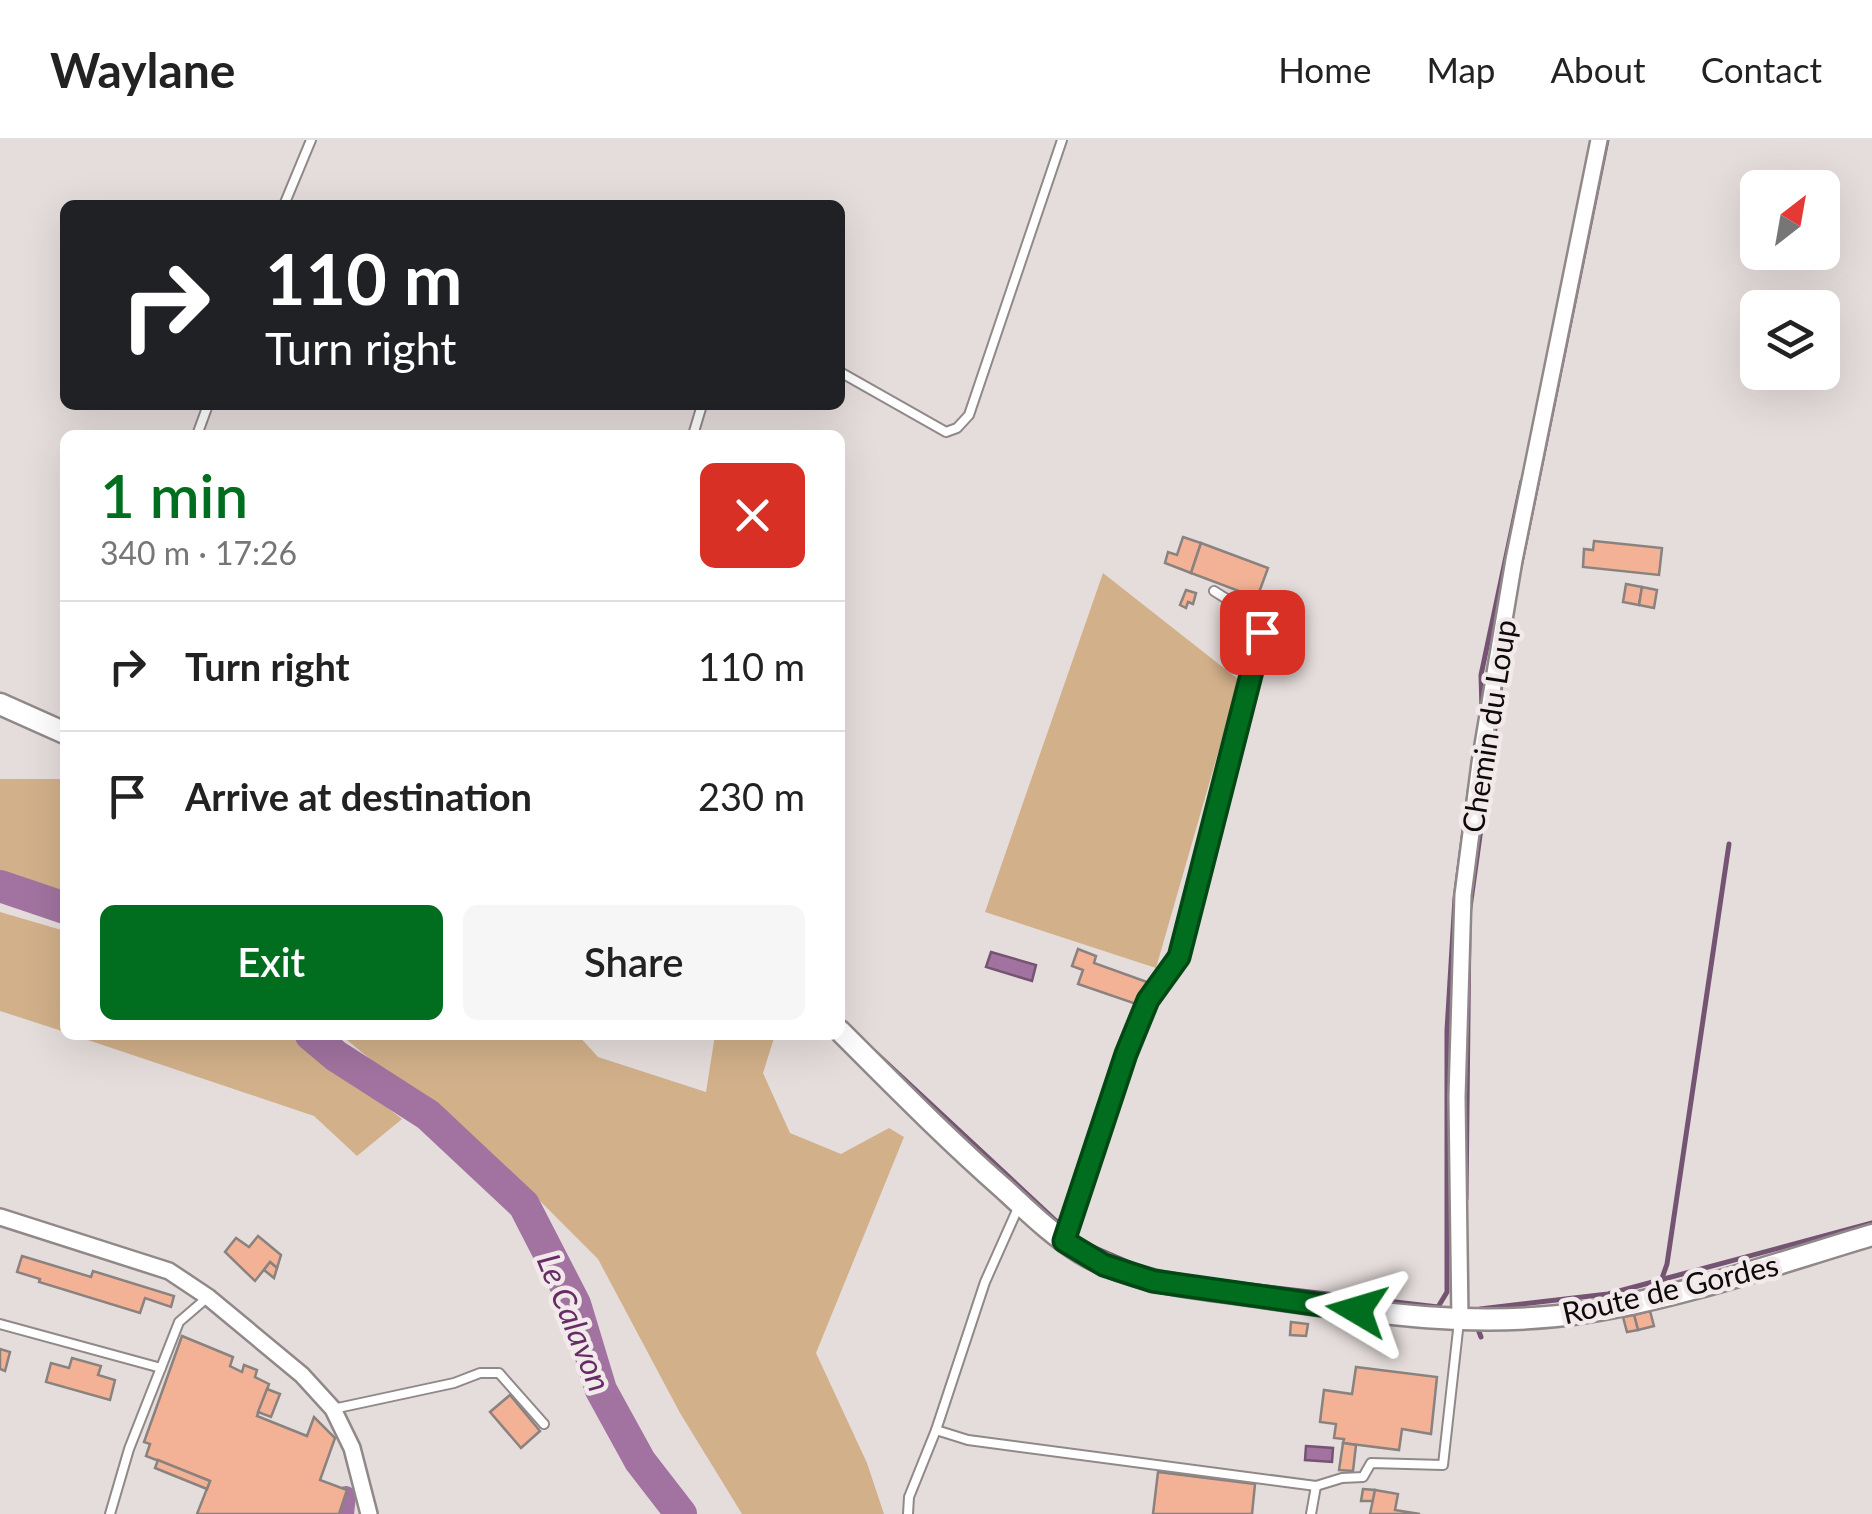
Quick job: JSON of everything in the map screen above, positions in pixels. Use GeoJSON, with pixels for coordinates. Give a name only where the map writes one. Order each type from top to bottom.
{"type":"FeatureCollection","features":[{"type":"Feature","properties":{"kind":"street","name":"Chemin du Loup"},"geometry":{"type":"LineString","coordinates":[[1460,1320],[1457,1097],[1466,876],[1480,762],[1514,560],[1599,140]]}},
{"type":"Feature","properties":{"kind":"street"},"geometry":{"type":"LineString","coordinates":[[0,704],[60,731]]}},
{"type":"Feature","properties":{"kind":"street","name":"Route de Gordes"},"geometry":{"type":"LineString","coordinates":[[845,1037],[1064,1241],[1104,1265],[1153,1281],[1318,1306],[1460,1320],[1533,1318],[1587,1312],[1712,1283],[1872,1235]]}},
{"type":"Feature","properties":{"kind":"street"},"geometry":{"type":"LineString","coordinates":[[0,1217],[169,1271],[208,1297],[302,1375],[333,1409],[352,1448],[368,1514]]}},
{"type":"Feature","properties":{"kind":"lane"},"geometry":{"type":"LineString","coordinates":[[286,200],[311,140]]}},
{"type":"Feature","properties":{"kind":"lane"},"geometry":{"type":"LineString","coordinates":[[845,375],[946,432],[957,428],[969,414],[1062,140]]}},
{"type":"Feature","properties":{"kind":"lane"},"geometry":{"type":"LineString","coordinates":[[1064,1241],[1126,1054],[1148,1000],[1179,957],[1262,632],[1241,608],[1214,591]]}},
{"type":"Feature","properties":{"kind":"lane"},"geometry":{"type":"LineString","coordinates":[[908,1514],[909,1496],[936,1430],[985,1282],[1020,1204]]}},
{"type":"Feature","properties":{"kind":"lane"},"geometry":{"type":"LineString","coordinates":[[110,1514],[129,1450],[179,1322],[208,1297]]}},
{"type":"Feature","properties":{"kind":"lane"},"geometry":{"type":"LineString","coordinates":[[936,1430],[968,1440],[1316,1486],[1342,1478],[1364,1477],[1371,1463],[1443,1465],[1460,1320]]}},
{"type":"Feature","properties":{"kind":"lane"},"geometry":{"type":"LineString","coordinates":[[0,1324],[161,1368]]}},
{"type":"Feature","properties":{"kind":"lane"},"geometry":{"type":"LineString","coordinates":[[333,1409],[454,1383],[480,1372],[500,1372],[544,1424]]}},
{"type":"Feature","properties":{"kind":"lane"},"geometry":{"type":"LineString","coordinates":[[1311,1514],[1316,1486]]}},
{"type":"Feature","properties":{"kind":"shaded area"},"geometry":{"type":"Polygon","coordinates":[[[1103,573],[1239,680],[1156,968],[985,912],[1103,573]]]}},
{"type":"Feature","properties":{"kind":"shaded area"},"geometry":{"type":"Polygon","coordinates":[[[0,779],[60,779],[60,895],[0,876],[0,779]]]}},
{"type":"Feature","properties":{"kind":"shaded area"},"geometry":{"type":"Polygon","coordinates":[[[0,912],[60,930],[60,1030],[0,1011],[0,912]]]}},
{"type":"Feature","properties":{"kind":"shaded area"},"geometry":{"type":"Polygon","coordinates":[[[991,952],[1036,965],[1032,981],[986,967],[991,952]]]}},
{"type":"Feature","properties":{"kind":"shaded area"},"geometry":{"type":"Polygon","coordinates":[[[88,1040],[300,1040],[402,1119],[357,1156],[314,1116],[88,1040]]]}},
{"type":"Feature","properties":{"kind":"shaded area"},"geometry":{"type":"Polygon","coordinates":[[[347,1040],[583,1040],[598,1057],[706,1092],[714,1040],[773,1040],[763,1073],[790,1133],[841,1154],[889,1128],[904,1137],[816,1353],[867,1463],[884,1514],[742,1514],[680,1413],[598,1259],[533,1194],[347,1040]]]}},
{"type":"Feature","properties":{"kind":"shaded area"},"geometry":{"type":"Polygon","coordinates":[[[1306,1446],[1333,1448],[1332,1462],[1305,1460],[1306,1446]]]}},
{"type":"Feature","properties":{"kind":"building"},"geometry":{"type":"Polygon","coordinates":[[[1183,537],[1201,543],[1191,573],[1165,563],[1168,552],[1177,555],[1183,537]]]}},
{"type":"Feature","properties":{"kind":"building"},"geometry":{"type":"Polygon","coordinates":[[[1594,541],[1662,548],[1659,575],[1583,567],[1584,549],[1593,550],[1594,541]]]}},
{"type":"Feature","properties":{"kind":"building"},"geometry":{"type":"Polygon","coordinates":[[[1201,543],[1268,568],[1257,598],[1191,573],[1201,543]]]}},
{"type":"Feature","properties":{"kind":"building"},"geometry":{"type":"Polygon","coordinates":[[[1626,584],[1642,587],[1639,605],[1623,602],[1626,584]]]}},
{"type":"Feature","properties":{"kind":"building"},"geometry":{"type":"Polygon","coordinates":[[[1642,587],[1657,590],[1654,608],[1639,605],[1642,587]]]}},
{"type":"Feature","properties":{"kind":"building"},"geometry":{"type":"Polygon","coordinates":[[[1186,590],[1196,593],[1193,604],[1188,602],[1186,608],[1180,605],[1186,590]]]}},
{"type":"Feature","properties":{"kind":"building"},"geometry":{"type":"Polygon","coordinates":[[[1078,949],[1096,956],[1094,963],[1147,982],[1139,1005],[1078,984],[1083,970],[1072,966],[1078,949]]]}},
{"type":"Feature","properties":{"kind":"building"},"geometry":{"type":"Polygon","coordinates":[[[258,1236],[281,1255],[277,1268],[270,1262],[255,1281],[225,1252],[236,1238],[249,1247],[258,1236]]]}},
{"type":"Feature","properties":{"kind":"building"},"geometry":{"type":"Polygon","coordinates":[[[22,1256],[91,1277],[93,1271],[174,1296],[171,1307],[145,1298],[140,1313],[39,1282],[40,1279],[17,1272],[22,1256]]]}},
{"type":"Feature","properties":{"kind":"building"},"geometry":{"type":"Polygon","coordinates":[[[270,1262],[277,1268],[274,1278],[264,1270],[270,1262]]]}},
{"type":"Feature","properties":{"kind":"building"},"geometry":{"type":"Polygon","coordinates":[[[1650,1311],[1654,1326],[1638,1330],[1634,1315],[1650,1311]]]}},
{"type":"Feature","properties":{"kind":"building"},"geometry":{"type":"Polygon","coordinates":[[[1634,1315],[1638,1330],[1627,1332],[1623,1317],[1634,1315]]]}},
{"type":"Feature","properties":{"kind":"building"},"geometry":{"type":"Polygon","coordinates":[[[1291,1322],[1308,1324],[1306,1336],[1290,1335],[1291,1322]]]}},
{"type":"Feature","properties":{"kind":"building"},"geometry":{"type":"Polygon","coordinates":[[[182,1336],[233,1357],[230,1366],[242,1372],[244,1365],[257,1370],[255,1377],[269,1384],[257,1416],[307,1436],[314,1417],[335,1438],[320,1480],[347,1490],[339,1514],[197,1514],[210,1481],[146,1456],[150,1444],[144,1442],[182,1336]]]}},
{"type":"Feature","properties":{"kind":"building"},"geometry":{"type":"Polygon","coordinates":[[[0,1349],[10,1352],[5,1371],[0,1369],[0,1349]]]}},
{"type":"Feature","properties":{"kind":"building"},"geometry":{"type":"Polygon","coordinates":[[[72,1358],[101,1366],[98,1375],[115,1380],[110,1400],[46,1382],[51,1363],[69,1368],[72,1358]]]}},
{"type":"Feature","properties":{"kind":"building"},"geometry":{"type":"Polygon","coordinates":[[[1356,1367],[1437,1377],[1431,1434],[1402,1429],[1399,1450],[1343,1443],[1344,1439],[1334,1438],[1336,1424],[1320,1422],[1324,1390],[1352,1394],[1356,1367]]]}},
{"type":"Feature","properties":{"kind":"building"},"geometry":{"type":"Polygon","coordinates":[[[267,1389],[280,1394],[271,1417],[258,1412],[267,1389]]]}},
{"type":"Feature","properties":{"kind":"building"},"geometry":{"type":"Polygon","coordinates":[[[510,1395],[540,1431],[521,1448],[490,1412],[510,1395]]]}},
{"type":"Feature","properties":{"kind":"building"},"geometry":{"type":"Polygon","coordinates":[[[1343,1443],[1356,1445],[1353,1471],[1339,1470],[1343,1443]]]}},
{"type":"Feature","properties":{"kind":"building"},"geometry":{"type":"Polygon","coordinates":[[[158,1460],[210,1481],[207,1489],[155,1468],[158,1460]]]}},
{"type":"Feature","properties":{"kind":"building"},"geometry":{"type":"Polygon","coordinates":[[[1158,1472],[1255,1484],[1252,1514],[1153,1514],[1158,1472]]]}},
{"type":"Feature","properties":{"kind":"building"},"geometry":{"type":"Polygon","coordinates":[[[1363,1489],[1375,1490],[1374,1501],[1361,1501],[1363,1489]]]}},
{"type":"Feature","properties":{"kind":"building"},"geometry":{"type":"Polygon","coordinates":[[[1375,1490],[1398,1494],[1395,1510],[1420,1514],[1370,1514],[1375,1490]]]}},
{"type":"Feature","properties":{"kind":"waterway"},"geometry":{"type":"LineString","coordinates":[[1520,568],[1607,140]]}},
{"type":"Feature","properties":{"kind":"waterway"},"geometry":{"type":"LineString","coordinates":[[1482,710],[1481,675],[1522,481]]}},
{"type":"Feature","properties":{"kind":"waterway"},"geometry":{"type":"LineString","coordinates":[[1469,915],[1504,663]]}},
{"type":"Feature","properties":{"kind":"waterway"},"geometry":{"type":"LineString","coordinates":[[1241,1284],[1438,1307],[1447,1292],[1447,1030],[1455,898],[1470,785]]}},
{"type":"Feature","properties":{"kind":"waterway"},"geometry":{"type":"LineString","coordinates":[[1661,1281],[1667,1264],[1729,844]]}},
{"type":"Feature","properties":{"kind":"waterway","name":"Le Calavon"},"geometry":{"type":"LineString","coordinates":[[0,886],[60,906]]}},
{"type":"Feature","properties":{"kind":"waterway"},"geometry":{"type":"LineString","coordinates":[[1466,1199],[1469,925]]}},
{"type":"Feature","properties":{"kind":"waterway","name":"Le Calavon"},"geometry":{"type":"LineString","coordinates":[[317,1040],[428,1115],[524,1205],[575,1304],[601,1390],[640,1461],[681,1514]]}},
{"type":"Feature","properties":{"kind":"waterway"},"geometry":{"type":"LineString","coordinates":[[876,1053],[1055,1220],[1086,1244],[1137,1266]]}},
{"type":"Feature","properties":{"kind":"waterway"},"geometry":{"type":"LineString","coordinates":[[1480,1309],[1608,1294],[1872,1223]]}},
{"type":"Feature","properties":{"kind":"waterway"},"geometry":{"type":"LineString","coordinates":[[1476,1324],[1481,1337]]}},
{"type":"Feature","properties":{"kind":"waterway"},"geometry":{"type":"LineString","coordinates":[[344,1514],[346,1496]]}},
{"type":"Feature","properties":{"kind":"route"},"geometry":{"type":"LineString","coordinates":[[1262,632],[1179,957],[1148,1000],[1126,1054],[1064,1241],[1104,1265],[1153,1281],[1357,1310]]}}]}
